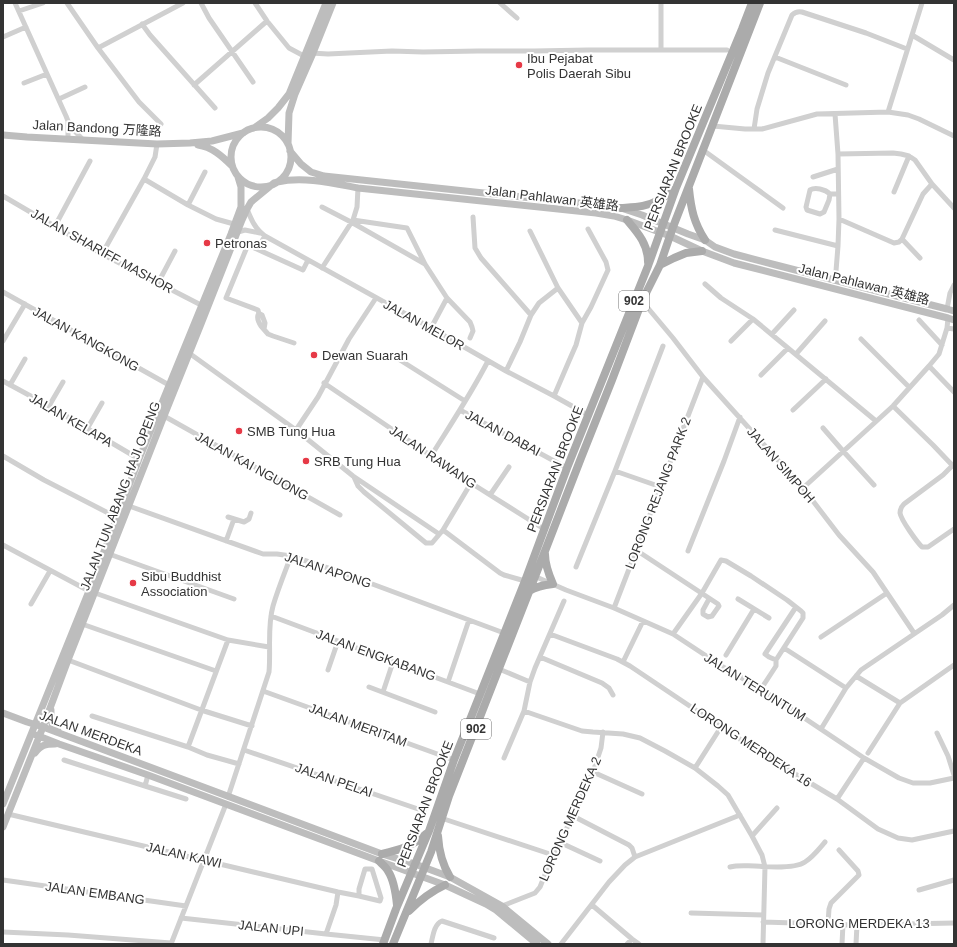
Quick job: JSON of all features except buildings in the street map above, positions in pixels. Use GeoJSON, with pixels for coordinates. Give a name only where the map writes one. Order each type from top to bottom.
{"type":"FeatureCollection","features":[{"type":"Feature","properties":{"kind":"main road"},"geometry":{"type":"LineString","coordinates":[[326,3],[308,53],[289,112],[290,160],[288,169],[275,183],[264,186],[255,186],[246,183],[238,177],[232,166],[232,148],[236,139],[268,118],[278,108],[288,94],[308,53],[333,3]]}},
{"type":"Feature","properties":{"kind":"main road","name":"PERSIARAN BROOKE"},"geometry":{"type":"LineString","coordinates":[[393,944],[438,832],[441,818],[449,796],[529,591],[529,577],[545,551],[642,301],[660,265],[673,227],[713,126],[750,18],[752,3]]}},
{"type":"Feature","properties":{"kind":"main road","name":"PERSIARAN BROOKE"},"geometry":{"type":"LineString","coordinates":[[750,18],[760,3]]}},
{"type":"Feature","properties":{"kind":"main road","name":"PERSIARAN BROOKE"},"geometry":{"type":"LineString","coordinates":[[384,942],[504,633],[529,577],[544,530],[567,468],[648,266],[676,188],[746,29]]}},
{"type":"Feature","properties":{"kind":"main road"},"geometry":{"type":"LineString","coordinates":[[254,128],[262,127],[278,132],[284,138],[289,148]]}},
{"type":"Feature","properties":{"kind":"main road","name":"Jalan Bandong 万隆路"},"geometry":{"type":"LineString","coordinates":[[3,135],[157,144],[212,141],[243,133]]}},
{"type":"Feature","properties":{"kind":"main road","name":"Jalan Bandong 万隆路"},"geometry":{"type":"LineString","coordinates":[[190,143],[208,147],[219,154],[232,166]]}},
{"type":"Feature","properties":{"kind":"main road","name":"Jalan Pahlawan 英雄路"},"geometry":{"type":"LineString","coordinates":[[289,148],[301,164],[311,172],[324,176],[621,208],[705,240],[715,247],[723,250],[950,310]]}},
{"type":"Feature","properties":{"kind":"main road","name":"JALAN TUN ABANG HAJI OPENG"},"geometry":{"type":"LineString","coordinates":[[3,827],[40,736],[82,624],[116,517],[241,206],[241,187],[238,177]]}},
{"type":"Feature","properties":{"kind":"main road","name":"Jalan Pahlawan 英雄路"},"geometry":{"type":"LineString","coordinates":[[275,183],[287,179],[326,182],[358,188],[614,216],[660,232],[702,251],[734,263],[951,319]]}},
{"type":"Feature","properties":{"kind":"main road","name":"JALAN TUN ABANG HAJI OPENG"},"geometry":{"type":"LineString","coordinates":[[3,804],[35,724],[129,506],[247,209],[252,202],[275,183]]}},
{"type":"Feature","properties":{"kind":"main road"},"geometry":{"type":"LineString","coordinates":[[689,186],[694,218],[705,240]]}},
{"type":"Feature","properties":{"kind":"main road"},"geometry":{"type":"LineString","coordinates":[[621,208],[648,205],[660,200],[676,188]]}},
{"type":"Feature","properties":{"kind":"main road"},"geometry":{"type":"LineString","coordinates":[[627,220],[646,246],[648,253],[648,266]]}},
{"type":"Feature","properties":{"kind":"main road"},"geometry":{"type":"LineString","coordinates":[[660,265],[686,253],[702,251]]}},
{"type":"Feature","properties":{"kind":"main road"},"geometry":{"type":"LineString","coordinates":[[529,591],[536,587],[553,584],[545,560],[545,551]]}},
{"type":"Feature","properties":{"kind":"main road"},"geometry":{"type":"LineString","coordinates":[[51,704],[53,728],[62,735]]}},
{"type":"Feature","properties":{"kind":"main road"},"geometry":{"type":"LineString","coordinates":[[3,713],[27,722]]}},
{"type":"Feature","properties":{"kind":"main road","name":"JALAN MERDEKA"},"geometry":{"type":"LineString","coordinates":[[27,722],[381,858],[412,873],[445,885],[481,901],[496,910],[537,944]]}},
{"type":"Feature","properties":{"kind":"main road","name":"JALAN MERDEKA"},"geometry":{"type":"LineString","coordinates":[[27,722],[32,733],[59,744],[148,776],[227,800]]}},
{"type":"Feature","properties":{"kind":"main road"},"geometry":{"type":"LineString","coordinates":[[31,757],[38,748],[43,745],[59,744]]}},
{"type":"Feature","properties":{"kind":"main road"},"geometry":{"type":"LineString","coordinates":[[397,906],[396,896],[390,875],[381,858],[415,843],[428,831]]}},
{"type":"Feature","properties":{"kind":"main road"},"geometry":{"type":"LineString","coordinates":[[438,832],[441,859],[445,870],[450,877]]}},
{"type":"Feature","properties":{"kind":"main road","name":"JALAN MERDEKA"},"geometry":{"type":"LineString","coordinates":[[381,858],[415,864],[450,877],[502,906],[548,944]]}},
{"type":"Feature","properties":{"kind":"main road"},"geometry":{"type":"LineString","coordinates":[[405,915],[420,899],[445,885]]}},
{"type":"Feature","properties":{"kind":"street"},"geometry":{"type":"LineString","coordinates":[[15,3],[68,121],[83,140]]}},
{"type":"Feature","properties":{"kind":"street"},"geometry":{"type":"LineString","coordinates":[[19,11],[42,3]]}},
{"type":"Feature","properties":{"kind":"street"},"geometry":{"type":"LineString","coordinates":[[67,3],[138,102],[161,124]]}},
{"type":"Feature","properties":{"kind":"street"},"geometry":{"type":"LineString","coordinates":[[98,48],[183,3]]}},
{"type":"Feature","properties":{"kind":"street"},"geometry":{"type":"LineString","coordinates":[[201,3],[209,18],[253,82]]}},
{"type":"Feature","properties":{"kind":"street"},"geometry":{"type":"LineString","coordinates":[[255,3],[267,21],[289,48],[308,53],[328,54],[392,51],[727,50]]}},
{"type":"Feature","properties":{"kind":"street"},"geometry":{"type":"LineString","coordinates":[[500,3],[517,18]]}},
{"type":"Feature","properties":{"kind":"street"},"geometry":{"type":"LineString","coordinates":[[660,50],[661,3]]}},
{"type":"Feature","properties":{"kind":"street"},"geometry":{"type":"LineString","coordinates":[[888,112],[922,3]]}},
{"type":"Feature","properties":{"kind":"street"},"geometry":{"type":"LineString","coordinates":[[754,129],[757,109],[768,72],[794,13],[800,12],[866,33],[907,49]]}},
{"type":"Feature","properties":{"kind":"street"},"geometry":{"type":"LineString","coordinates":[[194,85],[267,21]]}},
{"type":"Feature","properties":{"kind":"street"},"geometry":{"type":"LineString","coordinates":[[142,24],[215,108]]}},
{"type":"Feature","properties":{"kind":"street"},"geometry":{"type":"LineString","coordinates":[[3,37],[26,27]]}},
{"type":"Feature","properties":{"kind":"street"},"geometry":{"type":"LineString","coordinates":[[912,35],[954,60]]}},
{"type":"Feature","properties":{"kind":"street"},"geometry":{"type":"LineString","coordinates":[[775,57],[846,85]]}},
{"type":"Feature","properties":{"kind":"street"},"geometry":{"type":"LineString","coordinates":[[24,83],[47,74]]}},
{"type":"Feature","properties":{"kind":"street"},"geometry":{"type":"LineString","coordinates":[[59,99],[85,87]]}},
{"type":"Feature","properties":{"kind":"street"},"geometry":{"type":"LineString","coordinates":[[713,126],[754,129],[817,114],[888,112],[908,115],[954,136]]}},
{"type":"Feature","properties":{"kind":"street"},"geometry":{"type":"LineString","coordinates":[[835,114],[838,154],[839,219],[836,271],[838,281]]}},
{"type":"Feature","properties":{"kind":"street"},"geometry":{"type":"LineString","coordinates":[[68,121],[68,140]]}},
{"type":"Feature","properties":{"kind":"street"},"geometry":{"type":"LineString","coordinates":[[102,254],[144,180],[155,157],[157,144]]}},
{"type":"Feature","properties":{"kind":"street"},"geometry":{"type":"LineString","coordinates":[[703,150],[783,208]]}},
{"type":"Feature","properties":{"kind":"street"},"geometry":{"type":"LineString","coordinates":[[838,154],[893,153],[909,156],[915,160],[932,184],[954,208]]}},
{"type":"Feature","properties":{"kind":"street"},"geometry":{"type":"LineString","coordinates":[[894,192],[909,156]]}},
{"type":"Feature","properties":{"kind":"street"},"geometry":{"type":"LineString","coordinates":[[54,226],[90,161]]}},
{"type":"Feature","properties":{"kind":"street"},"geometry":{"type":"LineString","coordinates":[[813,177],[838,169]]}},
{"type":"Feature","properties":{"kind":"street"},"geometry":{"type":"LineString","coordinates":[[188,205],[205,172]]}},
{"type":"Feature","properties":{"kind":"street"},"geometry":{"type":"LineString","coordinates":[[144,180],[216,219],[234,224]]}},
{"type":"Feature","properties":{"kind":"street"},"geometry":{"type":"LineString","coordinates":[[839,219],[894,243],[899,242],[902,239],[923,194],[932,184]]}},
{"type":"Feature","properties":{"kind":"street"},"geometry":{"type":"LineString","coordinates":[[322,268],[352,221],[357,207],[358,188]]}},
{"type":"Feature","properties":{"kind":"street"},"geometry":{"type":"LineString","coordinates":[[830,194],[824,212],[820,214],[807,210],[806,207],[810,190],[815,188],[827,191],[830,194],[838,194]]}},
{"type":"Feature","properties":{"kind":"street","name":"JALAN SHARIFF MASHOR"},"geometry":{"type":"LineString","coordinates":[[3,196],[102,254],[202,305]]}},
{"type":"Feature","properties":{"kind":"street"},"geometry":{"type":"LineString","coordinates":[[322,207],[352,221],[425,264]]}},
{"type":"Feature","properties":{"kind":"street","name":"JALAN MELOR"},"geometry":{"type":"LineString","coordinates":[[247,209],[251,220],[263,234]]}},
{"type":"Feature","properties":{"kind":"street"},"geometry":{"type":"LineString","coordinates":[[473,217],[476,248],[481,258],[531,315]]}},
{"type":"Feature","properties":{"kind":"street"},"geometry":{"type":"LineString","coordinates":[[352,221],[407,228],[425,264],[448,298],[470,322],[473,331],[470,338]]}},
{"type":"Feature","properties":{"kind":"street"},"geometry":{"type":"LineString","coordinates":[[554,396],[570,362],[582,323],[608,270],[606,262],[588,229]]}},
{"type":"Feature","properties":{"kind":"street","name":"JALAN MELOR"},"geometry":{"type":"LineString","coordinates":[[238,232],[245,230],[263,234],[488,361],[588,415]]}},
{"type":"Feature","properties":{"kind":"street"},"geometry":{"type":"LineString","coordinates":[[775,230],[838,246]]}},
{"type":"Feature","properties":{"kind":"street"},"geometry":{"type":"LineString","coordinates":[[530,231],[558,288],[582,323]]}},
{"type":"Feature","properties":{"kind":"street"},"geometry":{"type":"LineString","coordinates":[[257,249],[263,234]]}},
{"type":"Feature","properties":{"kind":"street"},"geometry":{"type":"LineString","coordinates":[[902,239],[920,258]]}},
{"type":"Feature","properties":{"kind":"street"},"geometry":{"type":"LineString","coordinates":[[294,343],[273,336],[264,329],[260,325],[257,317],[258,312],[226,298],[245,250],[249,246],[304,270],[308,260]]}},
{"type":"Feature","properties":{"kind":"street"},"geometry":{"type":"LineString","coordinates":[[158,283],[175,251]]}},
{"type":"Feature","properties":{"kind":"street"},"geometry":{"type":"LineString","coordinates":[[825,278],[836,271]]}},
{"type":"Feature","properties":{"kind":"street"},"geometry":{"type":"LineString","coordinates":[[705,284],[721,298],[753,318],[876,421]]}},
{"type":"Feature","properties":{"kind":"street"},"geometry":{"type":"LineString","coordinates":[[950,310],[954,285]]}},
{"type":"Feature","properties":{"kind":"street"},"geometry":{"type":"LineString","coordinates":[[506,371],[531,315],[539,303],[558,288]]}},
{"type":"Feature","properties":{"kind":"street","name":"JALAN KANGKONG"},"geometry":{"type":"LineString","coordinates":[[3,292],[169,385]]}},
{"type":"Feature","properties":{"kind":"street"},"geometry":{"type":"LineString","coordinates":[[296,430],[318,397],[349,339],[376,298]]}},
{"type":"Feature","properties":{"kind":"street"},"geometry":{"type":"LineString","coordinates":[[431,328],[448,298]]}},
{"type":"Feature","properties":{"kind":"street","name":"JALAN SIMPOH"},"geometry":{"type":"LineString","coordinates":[[642,301],[703,377],[804,488],[839,535],[873,572],[914,633]]}},
{"type":"Feature","properties":{"kind":"street"},"geometry":{"type":"LineString","coordinates":[[3,341],[25,304]]}},
{"type":"Feature","properties":{"kind":"street"},"geometry":{"type":"LineString","coordinates":[[772,334],[794,310]]}},
{"type":"Feature","properties":{"kind":"street"},"geometry":{"type":"LineString","coordinates":[[731,340],[753,318]]}},
{"type":"Feature","properties":{"kind":"street"},"geometry":{"type":"LineString","coordinates":[[804,488],[893,406],[929,366],[942,346],[951,319]]}},
{"type":"Feature","properties":{"kind":"street"},"geometry":{"type":"LineString","coordinates":[[919,320],[942,346]]}},
{"type":"Feature","properties":{"kind":"street"},"geometry":{"type":"LineString","coordinates":[[796,354],[825,321]]}},
{"type":"Feature","properties":{"kind":"street"},"geometry":{"type":"LineString","coordinates":[[947,328],[954,329]]}},
{"type":"Feature","properties":{"kind":"street"},"geometry":{"type":"LineString","coordinates":[[861,339],[909,387]]}},
{"type":"Feature","properties":{"kind":"street"},"geometry":{"type":"LineString","coordinates":[[576,567],[663,346]]}},
{"type":"Feature","properties":{"kind":"street"},"geometry":{"type":"LineString","coordinates":[[761,374],[788,348]]}},
{"type":"Feature","properties":{"kind":"street"},"geometry":{"type":"LineString","coordinates":[[189,353],[296,430],[353,476],[358,486],[364,492],[426,542],[432,543],[441,532],[471,483]]}},
{"type":"Feature","properties":{"kind":"street","name":"JALAN DABAI"},"geometry":{"type":"LineString","coordinates":[[392,355],[466,401]]}},
{"type":"Feature","properties":{"kind":"street"},"geometry":{"type":"LineString","coordinates":[[10,385],[25,359]]}},
{"type":"Feature","properties":{"kind":"street","name":"JALAN DABAI"},"geometry":{"type":"LineString","coordinates":[[431,456],[476,385],[488,361]]}},
{"type":"Feature","properties":{"kind":"street"},"geometry":{"type":"LineString","coordinates":[[929,366],[954,392]]}},
{"type":"Feature","properties":{"kind":"street","name":"LORONG REJANG PARK 2"},"geometry":{"type":"LineString","coordinates":[[614,608],[703,377]]}},
{"type":"Feature","properties":{"kind":"street"},"geometry":{"type":"LineString","coordinates":[[793,410],[826,379]]}},
{"type":"Feature","properties":{"kind":"street","name":"JALAN KELAPA"},"geometry":{"type":"LineString","coordinates":[[3,381],[139,459]]}},
{"type":"Feature","properties":{"kind":"street"},"geometry":{"type":"LineString","coordinates":[[49,406],[63,382]]}},
{"type":"Feature","properties":{"kind":"street","name":"JALAN RAWANG"},"geometry":{"type":"LineString","coordinates":[[324,384],[471,483],[544,530]]}},
{"type":"Feature","properties":{"kind":"street"},"geometry":{"type":"LineString","coordinates":[[87,429],[102,403]]}},
{"type":"Feature","properties":{"kind":"street"},"geometry":{"type":"LineString","coordinates":[[893,406],[953,465],[904,504],[900,512],[901,518],[922,547],[928,547],[954,530]]}},
{"type":"Feature","properties":{"kind":"street","name":"JALAN DABAI"},"geometry":{"type":"LineString","coordinates":[[460,410],[567,468]]}},
{"type":"Feature","properties":{"kind":"street","name":"JALAN KAI NGUONG"},"geometry":{"type":"LineString","coordinates":[[164,416],[340,515]]}},
{"type":"Feature","properties":{"kind":"street"},"geometry":{"type":"LineString","coordinates":[[688,551],[740,417]]}},
{"type":"Feature","properties":{"kind":"street"},"geometry":{"type":"LineString","coordinates":[[823,428],[843,452],[874,484]]}},
{"type":"Feature","properties":{"kind":"street"},"geometry":{"type":"LineString","coordinates":[[3,456],[44,480],[116,517]]}},
{"type":"Feature","properties":{"kind":"street"},"geometry":{"type":"LineString","coordinates":[[490,495],[509,467]]}},
{"type":"Feature","properties":{"kind":"street"},"geometry":{"type":"LineString","coordinates":[[615,471],[660,487]]}},
{"type":"Feature","properties":{"kind":"street","name":"JALAN TERUNTUM"},"geometry":{"type":"LineString","coordinates":[[353,476],[441,532],[504,575],[529,577],[553,584],[614,608],[673,634],[760,689],[864,758],[899,778],[913,783],[930,783],[954,776]]}},
{"type":"Feature","properties":{"kind":"street","name":"JALAN APONG"},"geometry":{"type":"LineString","coordinates":[[129,506],[263,554],[291,556],[340,572],[504,633]]}},
{"type":"Feature","properties":{"kind":"street"},"geometry":{"type":"LineString","coordinates":[[228,517],[244,522],[249,519],[251,513]]}},
{"type":"Feature","properties":{"kind":"street"},"geometry":{"type":"LineString","coordinates":[[226,541],[234,519]]}},
{"type":"Feature","properties":{"kind":"street"},"geometry":{"type":"LineString","coordinates":[[3,545],[92,592],[228,640],[269,647]]}},
{"type":"Feature","properties":{"kind":"street"},"geometry":{"type":"LineString","coordinates":[[636,550],[702,592],[709,599]]}},
{"type":"Feature","properties":{"kind":"street"},"geometry":{"type":"LineString","coordinates":[[109,554],[234,598]]}},
{"type":"Feature","properties":{"kind":"street"},"geometry":{"type":"LineString","coordinates":[[3,932],[68,935],[171,944],[227,800],[269,672],[271,616],[273,606],[291,556]]}},
{"type":"Feature","properties":{"kind":"street"},"geometry":{"type":"LineString","coordinates":[[673,634],[702,592],[720,562],[724,560],[751,576],[796,607],[803,614],[803,618],[776,660],[776,666],[760,689]]}},
{"type":"Feature","properties":{"kind":"street"},"geometry":{"type":"LineString","coordinates":[[31,604],[50,570]]}},
{"type":"Feature","properties":{"kind":"street"},"geometry":{"type":"LineString","coordinates":[[821,637],[887,592]]}},
{"type":"Feature","properties":{"kind":"street"},"geometry":{"type":"LineString","coordinates":[[738,599],[769,618]]}},
{"type":"Feature","properties":{"kind":"street"},"geometry":{"type":"LineString","coordinates":[[504,758],[524,711],[530,682],[564,601]]}},
{"type":"Feature","properties":{"kind":"street"},"geometry":{"type":"LineString","coordinates":[[821,729],[846,688],[861,670],[942,615],[954,605]]}},
{"type":"Feature","properties":{"kind":"street"},"geometry":{"type":"LineString","coordinates":[[776,660],[765,654],[796,607]]}},
{"type":"Feature","properties":{"kind":"street"},"geometry":{"type":"LineString","coordinates":[[726,655],[754,609]]}},
{"type":"Feature","properties":{"kind":"street","name":"JALAN ENGKABANG"},"geometry":{"type":"LineString","coordinates":[[271,616],[480,694]]}},
{"type":"Feature","properties":{"kind":"street"},"geometry":{"type":"LineString","coordinates":[[448,682],[469,620]]}},
{"type":"Feature","properties":{"kind":"street"},"geometry":{"type":"LineString","coordinates":[[623,662],[643,621]]}},
{"type":"Feature","properties":{"kind":"street"},"geometry":{"type":"LineString","coordinates":[[82,624],[216,671]]}},
{"type":"Feature","properties":{"kind":"street","name":"LORONG MERDEKA 16"},"geometry":{"type":"LineString","coordinates":[[550,634],[617,659],[630,666],[780,765],[837,799],[878,829],[898,838],[912,840],[954,831]]}},
{"type":"Feature","properties":{"kind":"street"},"geometry":{"type":"LineString","coordinates":[[188,747],[228,640]]}},
{"type":"Feature","properties":{"kind":"street"},"geometry":{"type":"LineString","coordinates":[[328,670],[338,641]]}},
{"type":"Feature","properties":{"kind":"street"},"geometry":{"type":"LineString","coordinates":[[784,648],[846,688]]}},
{"type":"Feature","properties":{"kind":"street"},"geometry":{"type":"LineString","coordinates":[[540,657],[602,683],[609,688],[613,695]]}},
{"type":"Feature","properties":{"kind":"street"},"geometry":{"type":"LineString","coordinates":[[68,660],[201,710],[252,726]]}},
{"type":"Feature","properties":{"kind":"street"},"geometry":{"type":"LineString","coordinates":[[383,692],[393,662]]}},
{"type":"Feature","properties":{"kind":"street"},"geometry":{"type":"LineString","coordinates":[[868,753],[900,703],[954,665]]}},
{"type":"Feature","properties":{"kind":"street"},"geometry":{"type":"LineString","coordinates":[[499,669],[530,682]]}},
{"type":"Feature","properties":{"kind":"street"},"geometry":{"type":"LineString","coordinates":[[856,676],[900,703]]}},
{"type":"Feature","properties":{"kind":"street"},"geometry":{"type":"LineString","coordinates":[[368,687],[435,712]]}},
{"type":"Feature","properties":{"kind":"street","name":"JALAN MERITAM"},"geometry":{"type":"LineString","coordinates":[[263,691],[454,760]]}},
{"type":"Feature","properties":{"kind":"street"},"geometry":{"type":"LineString","coordinates":[[524,711],[582,731],[622,734],[640,738],[695,768],[728,795],[762,855],[765,867],[763,944]]}},
{"type":"Feature","properties":{"kind":"street"},"geometry":{"type":"LineString","coordinates":[[92,716],[188,747],[207,755],[239,764]]}},
{"type":"Feature","properties":{"kind":"street"},"geometry":{"type":"LineString","coordinates":[[695,768],[721,727]]}},
{"type":"Feature","properties":{"kind":"street","name":"LORONG MERDEKA 2"},"geometry":{"type":"LineString","coordinates":[[502,906],[538,891],[559,842],[573,816],[593,772],[601,748],[603,732]]}},
{"type":"Feature","properties":{"kind":"street"},"geometry":{"type":"LineString","coordinates":[[937,733],[948,756],[954,776]]}},
{"type":"Feature","properties":{"kind":"street","name":"JALAN PELAI"},"geometry":{"type":"LineString","coordinates":[[244,750],[424,811]]}},
{"type":"Feature","properties":{"kind":"street"},"geometry":{"type":"LineString","coordinates":[[837,799],[864,758]]}},
{"type":"Feature","properties":{"kind":"street"},"geometry":{"type":"LineString","coordinates":[[64,760],[186,799]]}},
{"type":"Feature","properties":{"kind":"street"},"geometry":{"type":"LineString","coordinates":[[593,772],[642,794]]}},
{"type":"Feature","properties":{"kind":"street"},"geometry":{"type":"LineString","coordinates":[[145,786],[148,776]]}},
{"type":"Feature","properties":{"kind":"street"},"geometry":{"type":"LineString","coordinates":[[752,836],[776,808]]}},
{"type":"Feature","properties":{"kind":"street","name":"JALAN KAWI"},"geometry":{"type":"LineString","coordinates":[[8,814],[380,901],[372,869],[365,869],[359,889],[359,896]]}},
{"type":"Feature","properties":{"kind":"street"},"geometry":{"type":"LineString","coordinates":[[561,944],[609,882],[635,857],[740,815]]}},
{"type":"Feature","properties":{"kind":"street"},"geometry":{"type":"LineString","coordinates":[[573,816],[629,845],[632,848],[635,857]]}},
{"type":"Feature","properties":{"kind":"street"},"geometry":{"type":"LineString","coordinates":[[441,818],[553,855]]}},
{"type":"Feature","properties":{"kind":"street"},"geometry":{"type":"LineString","coordinates":[[559,842],[600,861]]}},
{"type":"Feature","properties":{"kind":"street"},"geometry":{"type":"LineString","coordinates":[[730,867],[797,866],[810,858],[825,842]]}},
{"type":"Feature","properties":{"kind":"street"},"geometry":{"type":"LineString","coordinates":[[828,923],[831,903],[859,875],[858,871],[839,850]]}},
{"type":"Feature","properties":{"kind":"street","name":"JALAN EMBANG"},"geometry":{"type":"LineString","coordinates":[[3,880],[186,906]]}},
{"type":"Feature","properties":{"kind":"street"},"geometry":{"type":"LineString","coordinates":[[919,890],[954,880]]}},
{"type":"Feature","properties":{"kind":"street"},"geometry":{"type":"LineString","coordinates":[[326,934],[336,905],[338,892]]}},
{"type":"Feature","properties":{"kind":"street"},"geometry":{"type":"LineString","coordinates":[[592,905],[639,944]]}},
{"type":"Feature","properties":{"kind":"street"},"geometry":{"type":"LineString","coordinates":[[690,913],[763,915]]}},
{"type":"Feature","properties":{"kind":"street","name":"JALAN UPI"},"geometry":{"type":"LineString","coordinates":[[181,918],[384,942]]}},
{"type":"Feature","properties":{"kind":"street"},"geometry":{"type":"LineString","coordinates":[[431,944],[436,927],[440,922],[446,922],[494,938]]}},
{"type":"Feature","properties":{"kind":"street","name":"LORONG MERDEKA 13"},"geometry":{"type":"LineString","coordinates":[[763,922],[857,925],[954,923]]}},
{"type":"Feature","properties":{"kind":"street"},"geometry":{"type":"LineString","coordinates":[[842,944],[843,924]]}},
{"type":"Feature","properties":{"kind":"street"},"geometry":{"type":"LineString","coordinates":[[856,944],[857,925]]}},
{"type":"Feature","properties":{"kind":"street"},"geometry":{"type":"LineString","coordinates":[[627,944],[632,939]]}},
{"type":"Feature","properties":{"kind":"place","name":"Ibu Pejabat Polis Daerah Sibu"},"geometry":{"type":"Point","coordinates":[519,65]}},
{"type":"Feature","properties":{"kind":"place","name":"Petronas"},"geometry":{"type":"Point","coordinates":[207,243]}},
{"type":"Feature","properties":{"kind":"place","name":"Dewan Suarah"},"geometry":{"type":"Point","coordinates":[314,355]}},
{"type":"Feature","properties":{"kind":"place","name":"SMB Tung Hua"},"geometry":{"type":"Point","coordinates":[239,431]}},
{"type":"Feature","properties":{"kind":"place","name":"SRB Tung Hua"},"geometry":{"type":"Point","coordinates":[306,461]}},
{"type":"Feature","properties":{"kind":"place","name":"Sibu Buddhist Association"},"geometry":{"type":"Point","coordinates":[133,583]}}]}
